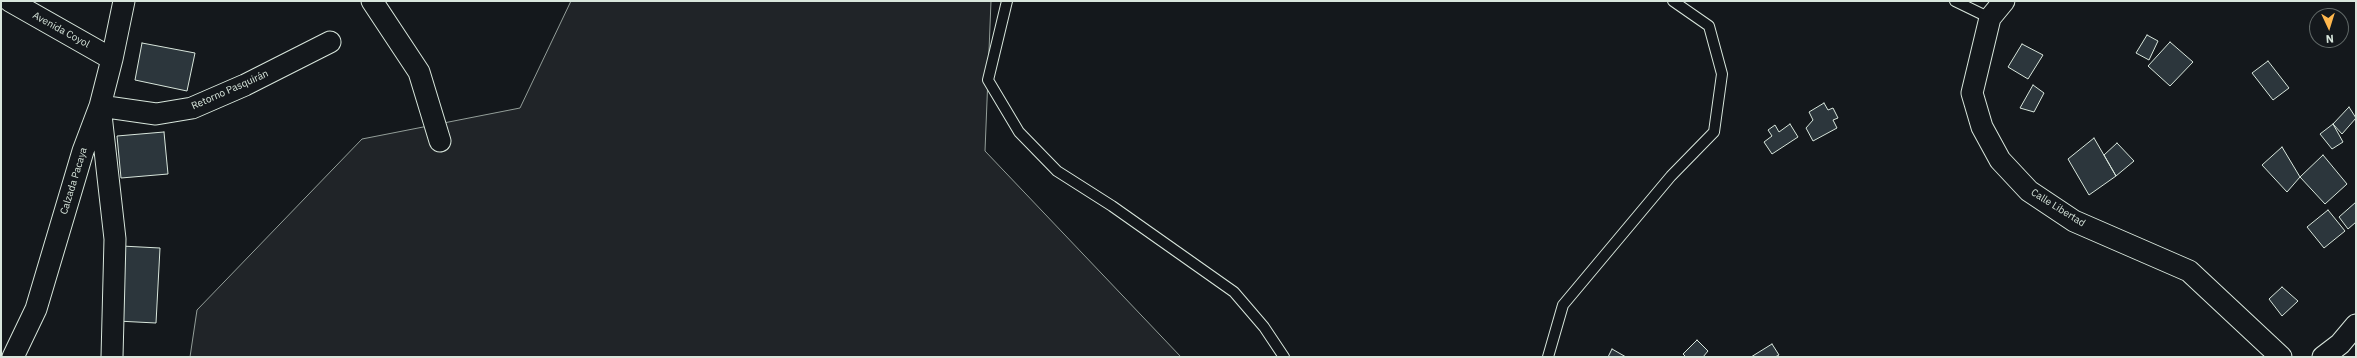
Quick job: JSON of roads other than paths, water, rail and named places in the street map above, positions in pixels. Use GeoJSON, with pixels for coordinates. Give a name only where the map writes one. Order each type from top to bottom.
{"type":"FeatureCollection","features":[{"type":"Feature","properties":{"kind":"street","name":"Avenida Coyol"},"geometry":{"type":"LineString","coordinates":[[10,1],[112,59]]}},
{"type":"Feature","properties":{"kind":"street","name":"Calzada Pacaya"},"geometry":{"type":"LineString","coordinates":[[13,357],[36,309],[82,151],[100,106],[112,59],[124,1]]}},
{"type":"Feature","properties":{"kind":"street"},"geometry":{"type":"LineString","coordinates":[[372,1],[419,72],[440,141]]}},
{"type":"Feature","properties":{"kind":"street","name":"Calle Libertad"},"geometry":{"type":"LineString","coordinates":[[2004,1],[1990,18],[1972,93],[1982,127],[2000,160],[2029,191],[2074,221],[2190,271],[2282,357]]}},
{"type":"Feature","properties":{"kind":"street","name":"Retorno Pasquirán"},"geometry":{"type":"LineString","coordinates":[[100,106],[156,114],[192,108],[330,42]]}},
{"type":"Feature","properties":{"kind":"street"},"geometry":{"type":"LineString","coordinates":[[100,106],[115,239],[112,357]]}},
{"type":"Feature","properties":{"kind":"street"},"geometry":{"type":"LineString","coordinates":[[2324,357],[2340,344],[2356,325]]}},
{"type":"Feature","properties":{"kind":"lane"},"geometry":{"type":"LineString","coordinates":[[1007,1],[988,80],[1019,132],[1057,171],[1112,206],[1234,292],[1264,327],[1284,357]]}},
{"type":"Feature","properties":{"kind":"lane"},"geometry":{"type":"LineString","coordinates":[[1548,357],[1562,305],[1671,176],[1714,132],[1722,74],[1709,26],[1673,1]]}},
{"type":"Feature","properties":{"kind":"lane"},"geometry":{"type":"LineString","coordinates":[[1955,1],[1990,18]]}}]}
